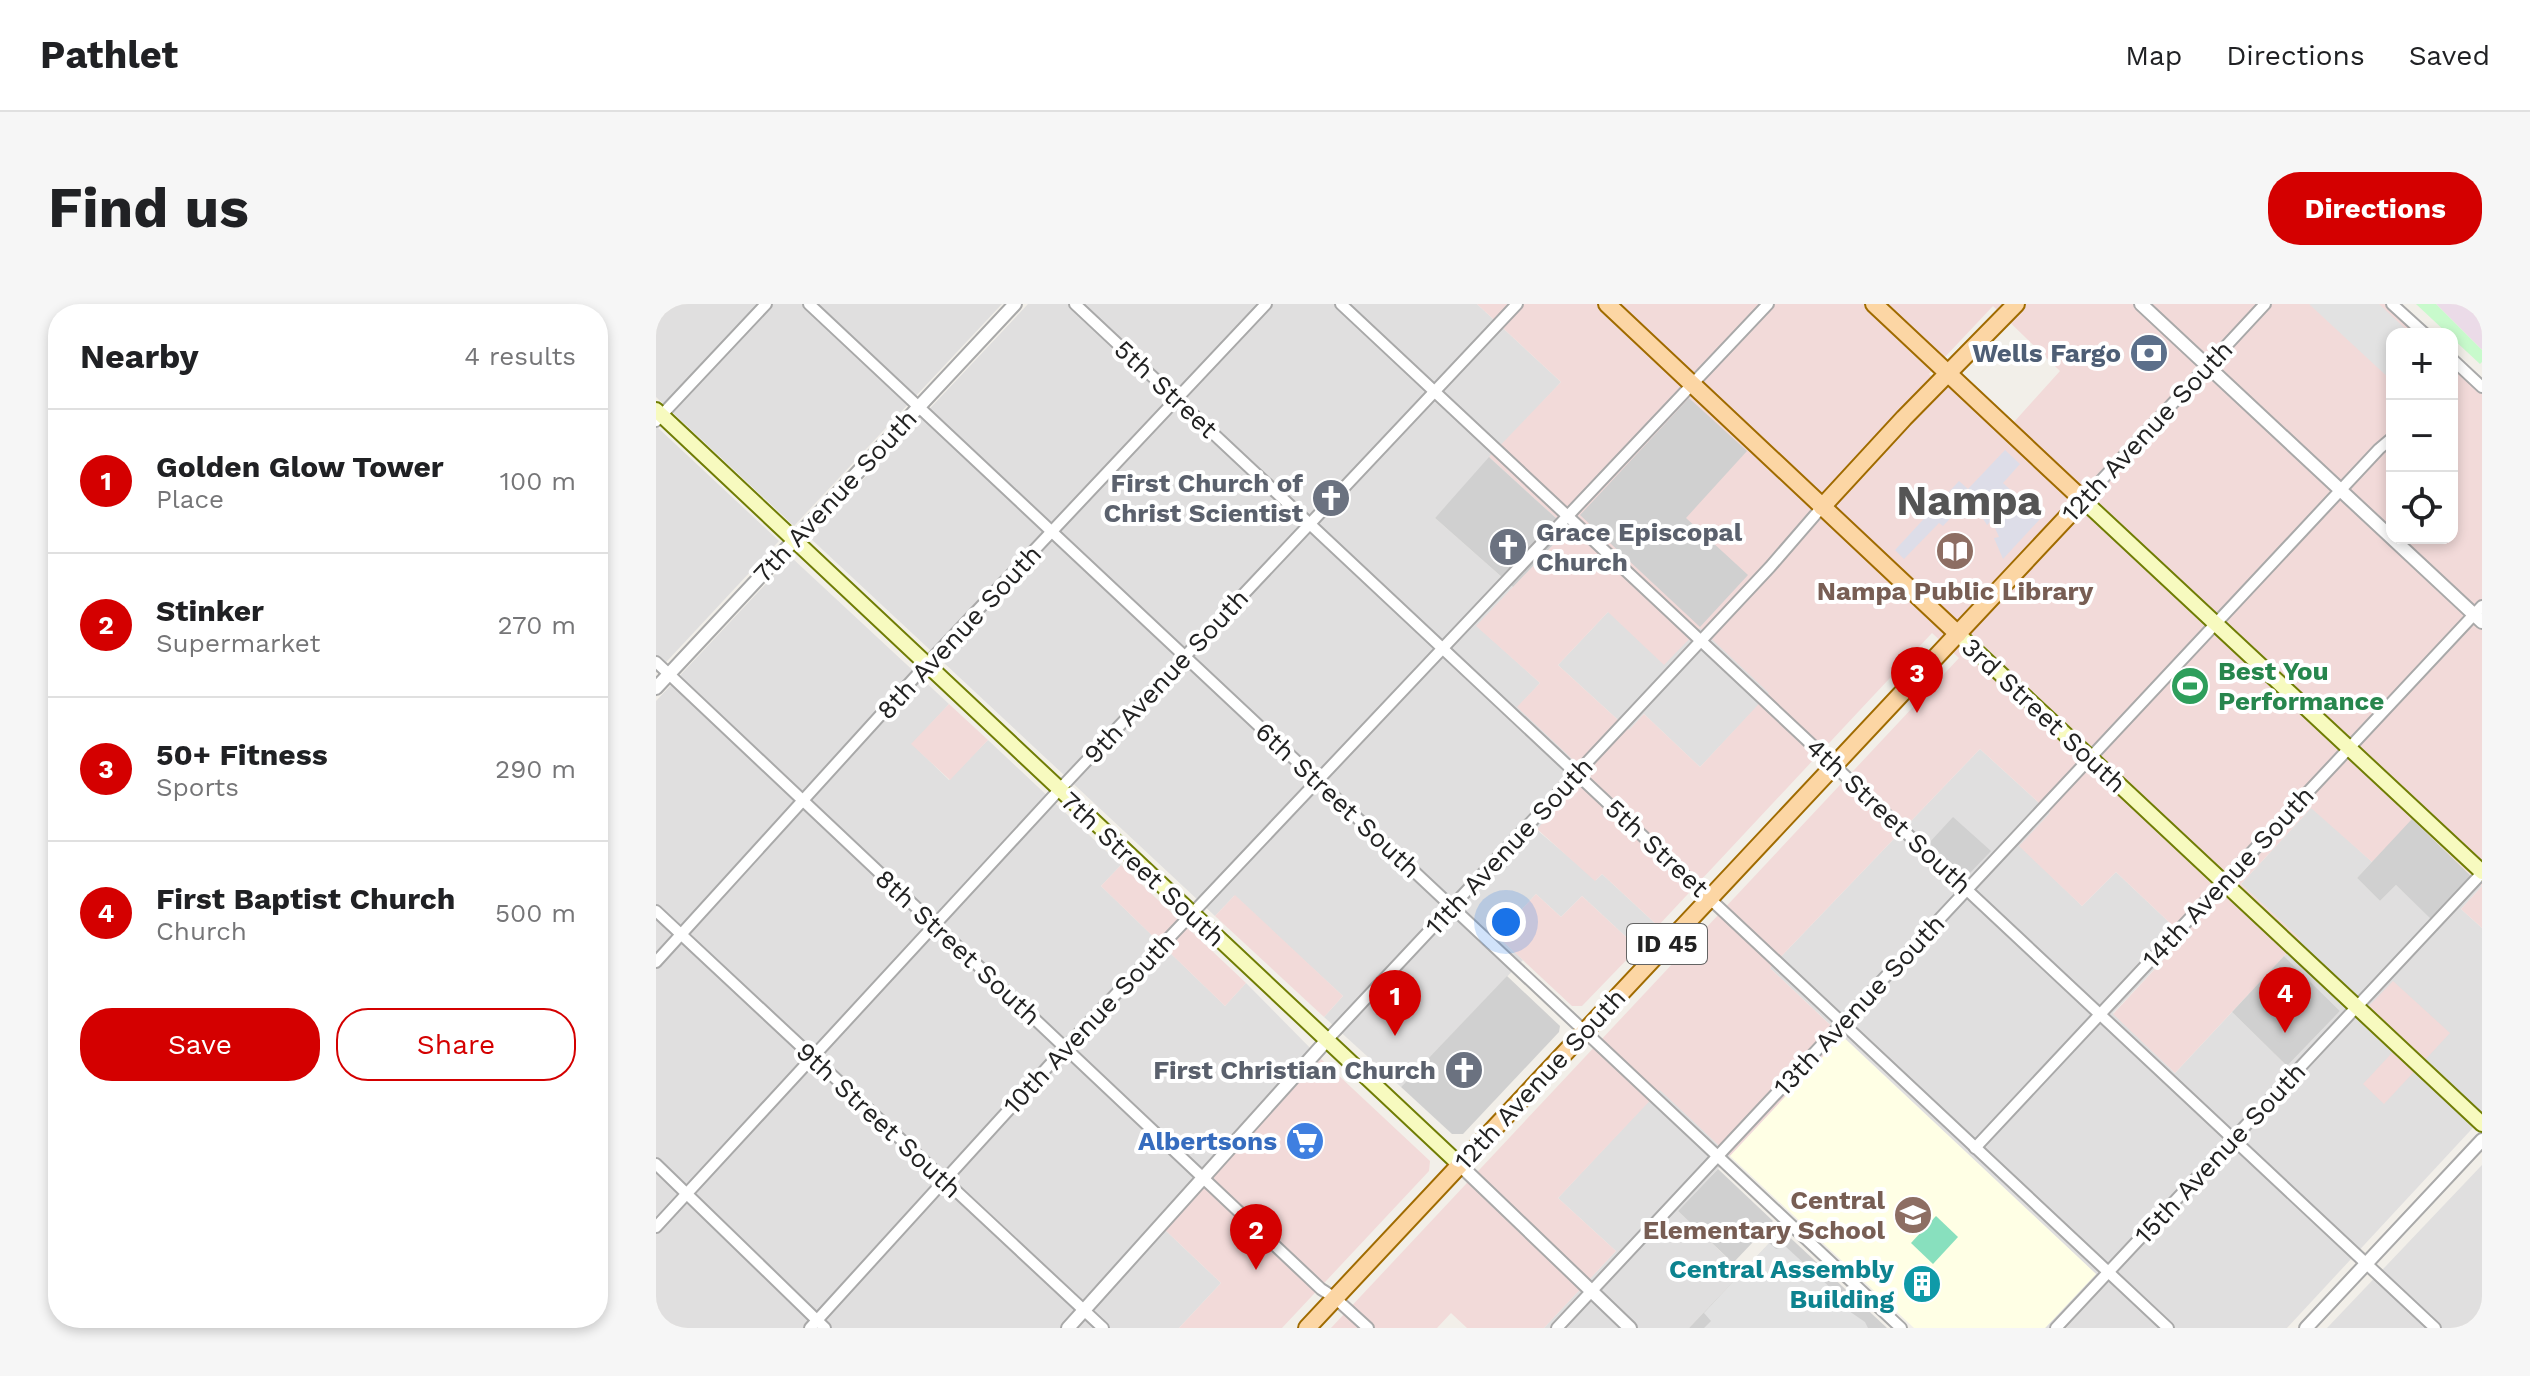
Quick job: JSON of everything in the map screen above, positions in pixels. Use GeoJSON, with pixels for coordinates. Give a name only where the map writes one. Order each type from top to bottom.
{"type":"FeatureCollection","features":[{"type":"Feature","properties":{"kind":"main road","name":"3rd Street South"},"geometry":{"type":"LineString","coordinates":[[1607,304],[2482,1124]]}},
{"type":"Feature","properties":{"kind":"main road"},"geometry":{"type":"LineString","coordinates":[[1874,304],[2482,872]]}},
{"type":"Feature","properties":{"kind":"main road"},"geometry":{"type":"LineString","coordinates":[[1822,507],[2016,304]]}},
{"type":"Feature","properties":{"kind":"main road","name":"7th Street South"},"geometry":{"type":"LineString","coordinates":[[658,416],[1460,1165]]}},
{"type":"Feature","properties":{"kind":"main road","name":"12th Avenue South"},"geometry":{"type":"LineString","coordinates":[[1307,1328],[2083,500]]}},
{"type":"Feature","properties":{"kind":"street"},"geometry":{"type":"LineString","coordinates":[[658,416],[766,304]]}},
{"type":"Feature","properties":{"kind":"street","name":"6th Street South"},"geometry":{"type":"LineString","coordinates":[[809,304],[1901,1328]]}},
{"type":"Feature","properties":{"kind":"street","name":"7th Avenue South"},"geometry":{"type":"LineString","coordinates":[[656,688],[1015,304]]}},
{"type":"Feature","properties":{"kind":"street","name":"5th Street"},"geometry":{"type":"LineString","coordinates":[[1075,304],[2168,1328]]}},
{"type":"Feature","properties":{"kind":"street","name":"8th Avenue South"},"geometry":{"type":"LineString","coordinates":[[656,962],[926,665],[1266,304]]}},
{"type":"Feature","properties":{"kind":"street","name":"4th Street South"},"geometry":{"type":"LineString","coordinates":[[1341,304],[2435,1328]]}},
{"type":"Feature","properties":{"kind":"street","name":"9th Avenue South"},"geometry":{"type":"LineString","coordinates":[[656,1227],[1059,790],[1517,304]]}},
{"type":"Feature","properties":{"kind":"street","name":"10th Avenue South"},"geometry":{"type":"LineString","coordinates":[[817,1326],[943,1180],[1065,1048],[1768,304]]}},
{"type":"Feature","properties":{"kind":"street"},"geometry":{"type":"LineString","coordinates":[[2141,304],[2479,614]]}},
{"type":"Feature","properties":{"kind":"street","name":"12th Avenue South"},"geometry":{"type":"LineString","coordinates":[[2083,500],[2265,304]]}},
{"type":"Feature","properties":{"kind":"street"},"geometry":{"type":"LineString","coordinates":[[2392,304],[2418,328]]}},
{"type":"Feature","properties":{"kind":"street"},"geometry":{"type":"LineString","coordinates":[[2458,365],[2482,387]]}},
{"type":"Feature","properties":{"kind":"street"},"geometry":{"type":"LineString","coordinates":[[2458,371],[2461,368]]}},
{"type":"Feature","properties":{"kind":"street","name":"13th Avenue South"},"geometry":{"type":"LineString","coordinates":[[1557,1328],[2386,444]]}},
{"type":"Feature","properties":{"kind":"street","name":"11th Avenue South"},"geometry":{"type":"LineString","coordinates":[[1068,1328],[1327,1040],[1770,567],[1822,507]]}},
{"type":"Feature","properties":{"kind":"street","name":"14th Avenue South"},"geometry":{"type":"LineString","coordinates":[[1975,1148],[2349,748],[2479,614]]}},
{"type":"Feature","properties":{"kind":"street","name":"8th Street South"},"geometry":{"type":"LineString","coordinates":[[656,662],[1321,1289],[1368,1328]]}},
{"type":"Feature","properties":{"kind":"street","name":"15th Avenue South"},"geometry":{"type":"LineString","coordinates":[[2056,1328],[2482,872]]}},
{"type":"Feature","properties":{"kind":"street","name":"9th Street South"},"geometry":{"type":"LineString","coordinates":[[656,911],[1103,1328]]}},
{"type":"Feature","properties":{"kind":"street"},"geometry":{"type":"LineString","coordinates":[[2306,1328],[2482,1140]]}},
{"type":"Feature","properties":{"kind":"street"},"geometry":{"type":"LineString","coordinates":[[656,1164],[817,1326]]}},
{"type":"Feature","properties":{"kind":"street","name":"7th Street South"},"geometry":{"type":"LineString","coordinates":[[1460,1165],[1630,1328]]}},
{"type":"Feature","properties":{"kind":"shaded area"},"geometry":{"type":"Polygon","coordinates":[[[656,304],[1002,304],[794,526],[656,397],[656,304]]]}},
{"type":"Feature","properties":{"kind":"shaded area"},"geometry":{"type":"Polygon","coordinates":[[[1028,304],[1477,304],[1561,382],[1435,518],[1513,587],[1477,626],[1540,683],[1518,707],[1588,774],[1537,830],[1596,880],[1602,874],[1658,926],[1638,948],[1582,896],[1561,917],[1536,894],[1497,936],[1523,960],[1401,1087],[1324,1017],[1343,996],[1234,896],[1215,916],[809,537],[1028,304]]]}},
{"type":"Feature","properties":{"kind":"shaded area"},"geometry":{"type":"Polygon","coordinates":[[[1477,304],[2386,304],[2412,328],[2386,328],[2386,544],[2458,544],[2458,372],[2482,394],[2482,886],[2413,820],[2372,862],[2311,808],[2241,884],[2300,939],[2175,1073],[2113,1014],[2180,942],[2166,929],[2171,924],[2116,872],[2082,906],[2019,846],[2050,813],[1980,749],[1770,968],[1842,1036],[1730,1156],[1660,1090],[1558,1198],[1616,1251],[1544,1328],[1467,1328],[1451,1313],[1437,1328],[1331,1328],[1959,658],[1932,633],[1658,926],[1602,874],[1595,881],[1537,829],[1588,774],[1517,707],[1540,683],[1476,626],[1568,529],[1489,457],[1561,382],[1477,304]],[[1993,306],[1929,374],[1945,389],[1968,379],[2014,422],[2060,371],[1993,306]],[[1689,398],[1685,518],[1746,451],[1689,398]],[[1608,612],[1558,665],[1629,730],[1644,714],[1700,767],[1769,693],[1700,628],[1664,665],[1608,612]]]}},
{"type":"Feature","properties":{"kind":"shaded area"},"geometry":{"type":"Polygon","coordinates":[[[2309,304],[2379,304],[2405,328],[2386,328],[2386,375],[2309,304]]]}},
{"type":"Feature","properties":{"kind":"shaded area"},"geometry":{"type":"Polygon","coordinates":[[[2436,304],[2482,304],[2482,350],[2436,304]]]}},
{"type":"Feature","properties":{"kind":"shaded area"},"geometry":{"type":"Polygon","coordinates":[[[1689,398],[1747,451],[1686,518],[1748,575],[1700,627],[1580,515],[1689,398]]]}},
{"type":"Feature","properties":{"kind":"shaded area"},"geometry":{"type":"Polygon","coordinates":[[[656,426],[779,541],[656,673],[656,426]]]}},
{"type":"Feature","properties":{"kind":"shaded area"},"geometry":{"type":"Polygon","coordinates":[[[2005,450],[2020,464],[2003,483],[2041,518],[2003,559],[1994,538],[1999,537],[1995,528],[1990,522],[1987,525],[1980,514],[1978,516],[1964,504],[1943,526],[1939,523],[1904,559],[1895,550],[1959,481],[1968,489],[2005,450]]]}},
{"type":"Feature","properties":{"kind":"shaded area"},"geometry":{"type":"Polygon","coordinates":[[[1489,457],[1568,529],[1513,587],[1435,518],[1489,457]]]}},
{"type":"Feature","properties":{"kind":"shaded area"},"geometry":{"type":"Polygon","coordinates":[[[791,557],[949,704],[912,744],[949,780],[988,740],[1121,865],[1101,886],[1225,1006],[1246,983],[1321,1059],[1163,1228],[1221,1283],[1179,1328],[656,1328],[656,701],[791,557]]]}},
{"type":"Feature","properties":{"kind":"shaded area"},"geometry":{"type":"Polygon","coordinates":[[[1608,612],[1700,627],[1770,693],[1700,767],[1644,714],[1629,730],[1558,665],[1608,612]]]}},
{"type":"Feature","properties":{"kind":"shaded area"},"geometry":{"type":"Polygon","coordinates":[[[949,704],[988,740],[950,780],[911,744],[949,704]]]}},
{"type":"Feature","properties":{"kind":"shaded area"},"geometry":{"type":"Polygon","coordinates":[[[1980,749],[2050,813],[2020,846],[2082,906],[2116,872],[2171,924],[2180,942],[2113,1013],[2175,1073],[2232,1012],[2287,1066],[2340,1011],[2284,956],[2300,939],[2241,884],[2312,807],[2372,862],[2357,878],[2380,901],[2396,885],[2431,918],[2471,876],[2482,886],[2461,909],[2482,928],[2482,1118],[2287,1328],[2045,1328],[2096,1274],[1770,968],[1980,749]]]}},
{"type":"Feature","properties":{"kind":"shaded area"},"geometry":{"type":"Polygon","coordinates":[[[1953,817],[1991,851],[1966,877],[1929,843],[1953,817]]]}},
{"type":"Feature","properties":{"kind":"shaded area"},"geometry":{"type":"Polygon","coordinates":[[[2412,819],[2471,876],[2431,919],[2396,885],[2380,901],[2357,878],[2412,819]]]}},
{"type":"Feature","properties":{"kind":"shaded area"},"geometry":{"type":"Polygon","coordinates":[[[1121,865],[1246,983],[1225,1006],[1101,886],[1121,865]]]}},
{"type":"Feature","properties":{"kind":"shaded area"},"geometry":{"type":"Polygon","coordinates":[[[2482,886],[2482,928],[2461,909],[2482,886]]]}},
{"type":"Feature","properties":{"kind":"shaded area"},"geometry":{"type":"Polygon","coordinates":[[[1536,894],[1561,917],[1582,896],[1638,948],[1582,1006],[1572,1006],[1497,936],[1536,894]]]}},
{"type":"Feature","properties":{"kind":"shaded area"},"geometry":{"type":"Polygon","coordinates":[[[1235,895],[1343,996],[1324,1017],[1215,916],[1235,895]]]}},
{"type":"Feature","properties":{"kind":"shaded area"},"geometry":{"type":"Polygon","coordinates":[[[2284,956],[2340,1011],[2287,1066],[2232,1012],[2284,956]]]}},
{"type":"Feature","properties":{"kind":"shaded area"},"geometry":{"type":"Polygon","coordinates":[[[1507,976],[1560,1026],[1559,1032],[1463,1134],[1452,1134],[1401,1087],[1507,976]]]}},
{"type":"Feature","properties":{"kind":"shaded area"},"geometry":{"type":"Polygon","coordinates":[[[2393,981],[2450,1033],[2384,1104],[2363,1084],[2402,1042],[2367,1008],[2393,981]]]}},
{"type":"Feature","properties":{"kind":"shaded area","name":"Central Elementary School"},"geometry":{"type":"Polygon","coordinates":[[[1842,1036],[2096,1274],[2045,1328],[1914,1328],[1730,1156],[1842,1036]]]}},
{"type":"Feature","properties":{"kind":"shaded area"},"geometry":{"type":"Polygon","coordinates":[[[1321,1059],[1430,1161],[1429,1171],[1282,1328],[1179,1328],[1221,1283],[1163,1228],[1321,1059]]]}},
{"type":"Feature","properties":{"kind":"shaded area"},"geometry":{"type":"Polygon","coordinates":[[[1660,1089],[1730,1156],[1678,1211],[1742,1272],[1689,1328],[1544,1328],[1616,1251],[1558,1198],[1660,1089]]]}},
{"type":"Feature","properties":{"kind":"shaded area"},"geometry":{"type":"Polygon","coordinates":[[[2482,1165],[2482,1328],[2327,1328],[2482,1165]]]}},
{"type":"Feature","properties":{"kind":"shaded area"},"geometry":{"type":"Polygon","coordinates":[[[1718,1169],[1773,1221],[1733,1263],[1678,1211],[1718,1169]]]}},
{"type":"Feature","properties":{"kind":"shaded area"},"geometry":{"type":"Polygon","coordinates":[[[1782,1230],[1887,1328],[1689,1328],[1782,1230]]]}},
{"type":"Feature","properties":{"kind":"shaded area"},"geometry":{"type":"Polygon","coordinates":[[[1769,1243],[1776,1249],[1785,1246],[1846,1302],[1846,1309],[1865,1322],[1868,1328],[1704,1328],[1711,1321],[1704,1313],[1769,1243]]]}},
{"type":"Feature","properties":{"kind":"green space"},"geometry":{"type":"Polygon","coordinates":[[[2416,304],[2436,304],[2482,350],[2482,362],[2480,364],[2458,344],[2458,328],[2442,328],[2416,304]]]}},
{"type":"Feature","properties":{"kind":"green space"},"geometry":{"type":"Polygon","coordinates":[[[1936,1216],[1958,1237],[1933,1264],[1911,1243],[1936,1216]]]}},
{"type":"Feature","properties":{"kind":"place","name":"Wells Fargo"},"geometry":{"type":"Point","coordinates":[2149,353]}},
{"type":"Feature","properties":{"kind":"place","name":"First Church of Christ Scientist"},"geometry":{"type":"Point","coordinates":[1331,498]}},
{"type":"Feature","properties":{"kind":"place","name":"Grace Episcopal Church"},"geometry":{"type":"Point","coordinates":[1508,547]}},
{"type":"Feature","properties":{"kind":"place","name":"Nampa Public Library"},"geometry":{"type":"Point","coordinates":[1955,551]}},
{"type":"Feature","properties":{"kind":"place","name":"Best You Performance"},"geometry":{"type":"Point","coordinates":[2190,686]}},
{"type":"Feature","properties":{"kind":"place","name":"50+ Fitness"},"geometry":{"type":"Point","coordinates":[1917,713]}},
{"type":"Feature","properties":{"kind":"place","name":"First Baptist Church"},"geometry":{"type":"Point","coordinates":[2285,1033]}},
{"type":"Feature","properties":{"kind":"place","name":"Golden Glow Tower"},"geometry":{"type":"Point","coordinates":[1395,1036]}},
{"type":"Feature","properties":{"kind":"place","name":"First Christian Church"},"geometry":{"type":"Point","coordinates":[1464,1070]}},
{"type":"Feature","properties":{"kind":"place","name":"Albertsons"},"geometry":{"type":"Point","coordinates":[1305,1141]}},
{"type":"Feature","properties":{"kind":"place","name":"Central Elementary School"},"geometry":{"type":"Point","coordinates":[1913,1215]}},
{"type":"Feature","properties":{"kind":"place","name":"Stinker"},"geometry":{"type":"Point","coordinates":[1256,1270]}},
{"type":"Feature","properties":{"kind":"place","name":"Central Assembly Building"},"geometry":{"type":"Point","coordinates":[1922,1284]}},
{"type":"Feature","properties":{"kind":"district","name":"Nampa"},"geometry":{"type":"Point","coordinates":[1969,500]}}]}
